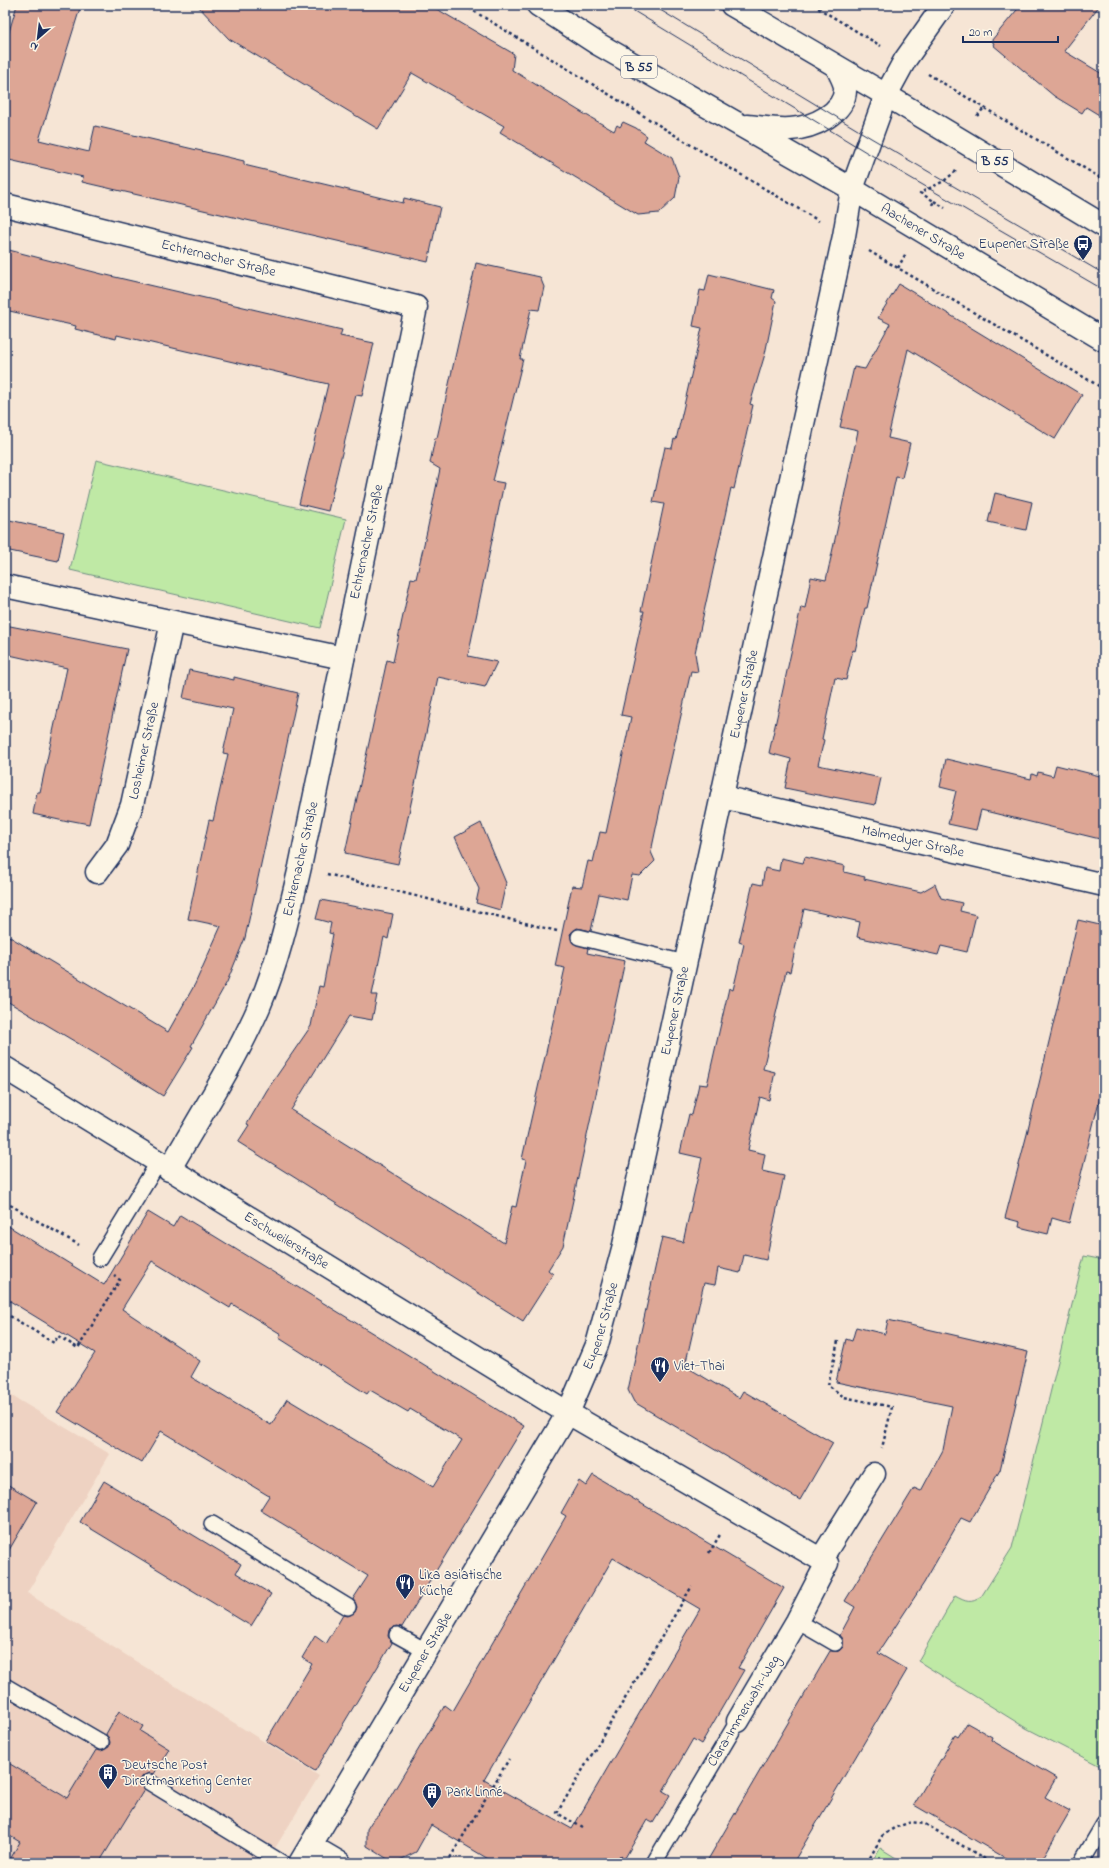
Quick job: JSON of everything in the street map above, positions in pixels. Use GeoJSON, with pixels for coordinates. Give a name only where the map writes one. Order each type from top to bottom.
{"type":"FeatureCollection","features":[{"type":"Feature","properties":{"kind":"street","name":"Aachener Straße"},"geometry":{"type":"LineString","coordinates":[[538,5],[598,44],[852,189],[1104,340]]}},
{"type":"Feature","properties":{"kind":"street","name":"B 55"},"geometry":{"type":"LineString","coordinates":[[732,5],[886,95],[1104,226]]}},
{"type":"Feature","properties":{"kind":"street","name":"Eupener Straße"},"geometry":{"type":"LineString","coordinates":[[306,1854],[568,1413],[597,1345],[624,1245],[844,236],[852,189],[886,95],[905,60],[944,5]]}},
{"type":"Feature","properties":{"kind":"street","name":"Aachener Straße"},"geometry":{"type":"LineString","coordinates":[[742,125],[790,129],[816,122],[833,114],[844,98],[845,86],[837,67]]}},
{"type":"Feature","properties":{"kind":"street","name":"Echternacher Straße"},"geometry":{"type":"LineString","coordinates":[[5,205],[416,306],[300,867],[279,954],[259,1006],[240,1048],[163,1166]]}},
{"type":"Feature","properties":{"kind":"street"},"geometry":{"type":"LineString","coordinates":[[5,586],[343,658]]}},
{"type":"Feature","properties":{"kind":"street","name":"Losheimer Straße"},"geometry":{"type":"LineString","coordinates":[[97,872],[117,845],[132,805],[172,622]]}},
{"type":"Feature","properties":{"kind":"street","name":"Malmedyer Straße"},"geometry":{"type":"LineString","coordinates":[[722,797],[1104,885]]}},
{"type":"Feature","properties":{"kind":"street","name":"Eschweilerstraße"},"geometry":{"type":"LineString","coordinates":[[5,1068],[568,1413]]}},
{"type":"Feature","properties":{"kind":"street"},"geometry":{"type":"LineString","coordinates":[[568,1413],[821,1559],[874,1474]]}},
{"type":"Feature","properties":{"kind":"street","name":"Clara-Immerwahr-Weg"},"geometry":{"type":"LineString","coordinates":[[738,1721],[798,1621],[827,1563],[821,1559]]}},
{"type":"Feature","properties":{"kind":"street"},"geometry":{"type":"LineString","coordinates":[[306,1854],[340,1863]]}},
{"type":"Feature","properties":{"kind":"lane"},"geometry":{"type":"LineString","coordinates":[[579,937],[685,963]]}},
{"type":"Feature","properties":{"kind":"lane"},"geometry":{"type":"LineString","coordinates":[[100,1258],[163,1166]]}},
{"type":"Feature","properties":{"kind":"lane"},"geometry":{"type":"LineString","coordinates":[[212,1524],[348,1607]]}},
{"type":"Feature","properties":{"kind":"lane"},"geometry":{"type":"LineString","coordinates":[[798,1621],[835,1642]]}},
{"type":"Feature","properties":{"kind":"lane"},"geometry":{"type":"LineString","coordinates":[[397,1635],[426,1651]]}},
{"type":"Feature","properties":{"kind":"lane"},"geometry":{"type":"LineString","coordinates":[[5,1686],[101,1742]]}},
{"type":"Feature","properties":{"kind":"lane","name":"Clara-Immerwahr-Weg"},"geometry":{"type":"LineString","coordinates":[[654,1863],[738,1721]]}},
{"type":"Feature","properties":{"kind":"lane"},"geometry":{"type":"LineString","coordinates":[[149,1782],[282,1863]]}},
{"type":"Feature","properties":{"kind":"lane"},"geometry":{"type":"LineString","coordinates":[[1081,1863],[1104,1824]]}},
{"type":"Feature","properties":{"kind":"path"},"geometry":{"type":"LineString","coordinates":[[464,5],[691,145],[1104,389]]}},
{"type":"Feature","properties":{"kind":"path"},"geometry":{"type":"LineString","coordinates":[[813,5],[1104,180]]}},
{"type":"Feature","properties":{"kind":"path"},"geometry":{"type":"LineString","coordinates":[[957,138],[984,108]]}},
{"type":"Feature","properties":{"kind":"path"},"geometry":{"type":"LineString","coordinates":[[945,208],[920,192],[957,172],[951,168]]}},
{"type":"Feature","properties":{"kind":"path"},"geometry":{"type":"LineString","coordinates":[[898,268],[934,201]]}},
{"type":"Feature","properties":{"kind":"path"},"geometry":{"type":"LineString","coordinates":[[300,867],[579,937]]}},
{"type":"Feature","properties":{"kind":"path"},"geometry":{"type":"LineString","coordinates":[[5,1202],[108,1263],[104,1270],[120,1280],[78,1348],[58,1336],[54,1343],[5,1313]]}},
{"type":"Feature","properties":{"kind":"path"},"geometry":{"type":"LineString","coordinates":[[838,1341],[828,1385],[844,1397],[892,1407],[881,1453],[874,1474]]}},
{"type":"Feature","properties":{"kind":"path"},"geometry":{"type":"LineString","coordinates":[[583,1828],[557,1813],[692,1586]]}},
{"type":"Feature","properties":{"kind":"path"},"geometry":{"type":"LineString","coordinates":[[447,1863],[509,1759]]}},
{"type":"Feature","properties":{"kind":"path"},"geometry":{"type":"LineString","coordinates":[[867,1863],[882,1836],[894,1828],[911,1822],[925,1824],[992,1863]]}},
{"type":"Feature","properties":{"kind":"path"},"geometry":{"type":"LineString","coordinates":[[619,1856],[632,1863]]}},
{"type":"Feature","properties":{"kind":"shaded area"},"geometry":{"type":"Polygon","coordinates":[[[5,1392],[110,1454],[27,1593],[319,1776],[266,1863],[5,1863],[5,1392]]]}},
{"type":"Feature","properties":{"kind":"green space"},"geometry":{"type":"Polygon","coordinates":[[[96,460],[346,519],[320,628],[70,570],[96,460]]]}},
{"type":"Feature","properties":{"kind":"green space"},"geometry":{"type":"Polygon","coordinates":[[[1084,1256],[1104,1260],[1104,1768],[1026,1728],[918,1661],[955,1596],[962,1600],[968,1601],[974,1601],[981,1597],[1012,1548],[1084,1256]]]}},
{"type":"Feature","properties":{"kind":"green space"},"geometry":{"type":"Polygon","coordinates":[[[880,1848],[901,1861],[900,1863],[871,1863],[880,1848]]]}},
{"type":"Feature","properties":{"kind":"building"},"geometry":{"type":"Polygon","coordinates":[[[17,5],[81,5],[39,140],[89,152],[95,126],[244,161],[244,165],[403,203],[404,198],[440,207],[428,262],[82,182],[83,177],[5,159],[5,45],[17,5]]]}},
{"type":"Feature","properties":{"kind":"building"},"geometry":{"type":"Polygon","coordinates":[[[197,5],[430,5],[514,54],[512,70],[581,112],[614,131],[617,125],[620,127],[623,122],[636,128],[647,136],[644,141],[672,158],[679,177],[675,198],[659,213],[638,215],[500,132],[504,126],[412,73],[378,129],[229,39],[197,5]]]}},
{"type":"Feature","properties":{"kind":"building"},"geometry":{"type":"Polygon","coordinates":[[[1021,5],[1100,5],[1064,51],[1104,75],[1104,118],[1086,107],[1082,113],[1054,96],[993,45],[994,43],[991,41],[1021,5]]]}},
{"type":"Feature","properties":{"kind":"building"},"geometry":{"type":"Polygon","coordinates":[[[5,249],[102,274],[342,330],[340,336],[374,343],[362,396],[356,395],[328,511],[299,504],[328,384],[117,335],[116,339],[75,329],[76,326],[5,310],[5,249]]]}},
{"type":"Feature","properties":{"kind":"building"},"geometry":{"type":"Polygon","coordinates":[[[476,263],[540,277],[544,287],[539,310],[531,309],[520,359],[523,359],[493,481],[504,483],[468,656],[497,662],[485,687],[438,677],[398,864],[345,853],[387,660],[393,662],[411,578],[416,579],[427,531],[440,469],[430,463],[435,438],[437,438],[476,263]]]}},
{"type":"Feature","properties":{"kind":"building"},"geometry":{"type":"Polygon","coordinates":[[[709,274],[774,290],[772,298],[776,301],[765,354],[750,404],[753,405],[734,489],[731,488],[695,653],[698,672],[691,671],[665,786],[651,852],[655,861],[640,876],[632,875],[627,900],[599,894],[591,931],[577,928],[570,934],[573,943],[588,948],[587,953],[625,961],[563,1246],[548,1270],[553,1274],[523,1321],[238,1142],[249,1125],[247,1124],[267,1090],[311,1026],[319,986],[323,987],[333,934],[329,933],[331,923],[316,919],[321,900],[393,914],[388,939],[384,937],[372,995],[377,995],[372,1020],[349,1016],[291,1110],[504,1243],[512,1206],[516,1207],[526,1160],[522,1159],[565,968],[555,966],[572,886],[582,887],[588,861],[593,862],[600,832],[606,833],[631,717],[621,715],[644,611],[641,611],[664,504],[653,502],[665,447],[672,448],[674,439],[676,440],[702,328],[693,326],[700,290],[705,291],[709,274]]]}},
{"type":"Feature","properties":{"kind":"building"},"geometry":{"type":"Polygon","coordinates":[[[899,284],[1082,395],[1055,439],[908,349],[888,438],[910,443],[902,478],[896,477],[867,608],[865,608],[855,651],[853,650],[846,680],[835,678],[818,765],[881,778],[875,805],[785,788],[791,759],[769,753],[801,607],[805,608],[811,577],[826,580],[858,431],[840,427],[854,367],[865,369],[890,324],[878,318],[899,284]]]}},
{"type":"Feature","properties":{"kind":"building"},"geometry":{"type":"Polygon","coordinates":[[[995,493],[1032,502],[1026,530],[988,522],[995,493]]]}},
{"type":"Feature","properties":{"kind":"building"},"geometry":{"type":"Polygon","coordinates":[[[5,519],[64,532],[58,561],[5,550],[5,519]]]}},
{"type":"Feature","properties":{"kind":"building"},"geometry":{"type":"Polygon","coordinates":[[[5,625],[127,649],[89,824],[68,820],[68,822],[33,814],[37,792],[40,792],[67,668],[5,654],[5,625]]]}},
{"type":"Feature","properties":{"kind":"building"},"geometry":{"type":"Polygon","coordinates":[[[189,670],[234,680],[234,677],[298,693],[245,938],[227,982],[191,1046],[193,1047],[163,1096],[5,1000],[5,934],[168,1032],[195,984],[221,926],[188,919],[209,820],[213,821],[228,754],[223,753],[233,709],[183,698],[189,670]]]}},
{"type":"Feature","properties":{"kind":"building"},"geometry":{"type":"Polygon","coordinates":[[[946,759],[1031,779],[1032,774],[1037,776],[1038,772],[1053,776],[1056,765],[1104,777],[1104,840],[981,810],[976,830],[948,824],[956,791],[940,787],[946,759]]]}},
{"type":"Feature","properties":{"kind":"building"},"geometry":{"type":"Polygon","coordinates":[[[481,823],[506,883],[500,910],[476,903],[479,889],[455,837],[481,823]]]}},
{"type":"Feature","properties":{"kind":"building"},"geometry":{"type":"Polygon","coordinates":[[[805,857],[845,866],[844,872],[865,877],[864,879],[921,892],[935,884],[941,898],[962,903],[960,911],[976,915],[967,952],[941,946],[938,955],[857,937],[860,922],[804,909],[790,972],[786,971],[763,1069],[775,1072],[769,1100],[760,1097],[748,1150],[765,1154],[762,1171],[784,1176],[766,1260],[744,1255],[740,1273],[718,1268],[715,1285],[704,1283],[685,1366],[739,1398],[743,1391],[833,1443],[800,1500],[634,1402],[628,1390],[662,1237],[683,1242],[702,1158],[680,1153],[689,1114],[692,1115],[699,1084],[707,1085],[729,988],[733,990],[744,944],[739,942],[753,883],[762,885],[765,868],[779,871],[781,858],[803,863],[805,857]]]}},
{"type":"Feature","properties":{"kind":"building"},"geometry":{"type":"Polygon","coordinates":[[[1078,920],[1104,926],[1104,1081],[1069,1223],[1052,1218],[1048,1234],[1019,1227],[1020,1222],[1005,1218],[1027,1134],[1078,920]]]}},
{"type":"Feature","properties":{"kind":"building"},"geometry":{"type":"Polygon","coordinates":[[[148,1212],[173,1227],[180,1215],[524,1426],[402,1627],[396,1626],[389,1630],[388,1636],[392,1643],[315,1771],[266,1741],[312,1664],[302,1658],[315,1636],[326,1644],[343,1615],[348,1616],[355,1612],[357,1607],[353,1599],[368,1576],[260,1510],[269,1496],[161,1431],[142,1463],[57,1412],[95,1353],[5,1298],[5,1224],[104,1285],[148,1212]],[[152,1261],[122,1309],[200,1361],[191,1377],[271,1425],[287,1399],[433,1487],[462,1440],[410,1409],[408,1412],[370,1390],[367,1394],[279,1338],[281,1334],[232,1304],[230,1308],[152,1261]]]}},
{"type":"Feature","properties":{"kind":"building"},"geometry":{"type":"Polygon","coordinates":[[[888,1320],[1028,1352],[1000,1470],[970,1522],[961,1518],[924,1583],[878,1653],[907,1670],[793,1863],[706,1863],[830,1651],[839,1651],[843,1647],[843,1639],[840,1635],[855,1607],[845,1601],[914,1488],[921,1491],[943,1450],[952,1406],[836,1382],[846,1339],[852,1341],[856,1327],[885,1334],[888,1320]]]}},
{"type":"Feature","properties":{"kind":"building"},"geometry":{"type":"Polygon","coordinates":[[[593,1475],[784,1588],[738,1668],[744,1670],[701,1744],[693,1739],[663,1791],[670,1795],[653,1823],[647,1820],[622,1863],[495,1863],[431,1825],[416,1852],[394,1863],[367,1846],[367,1829],[372,1821],[380,1814],[445,1705],[453,1711],[566,1516],[561,1513],[579,1481],[586,1486],[593,1475]],[[613,1558],[484,1780],[572,1829],[700,1609],[613,1558]]]}},
{"type":"Feature","properties":{"kind":"building"},"geometry":{"type":"Polygon","coordinates":[[[104,1481],[241,1564],[236,1573],[271,1594],[251,1626],[80,1522],[104,1481]]]}},
{"type":"Feature","properties":{"kind":"building"},"geometry":{"type":"Polygon","coordinates":[[[5,1483],[37,1502],[5,1557],[5,1483]]]}},
{"type":"Feature","properties":{"kind":"building","name":"Deutsche Post Direktmarketing Center"},"geometry":{"type":"Polygon","coordinates":[[[119,1711],[143,1726],[140,1731],[169,1749],[154,1774],[149,1773],[142,1777],[140,1782],[144,1790],[99,1863],[8,1863],[20,1842],[5,1833],[5,1761],[67,1798],[96,1750],[101,1751],[109,1747],[110,1742],[106,1734],[119,1711]]]}},
{"type":"Feature","properties":{"kind":"building"},"geometry":{"type":"Polygon","coordinates":[[[967,1723],[992,1737],[991,1740],[1056,1778],[1045,1797],[1070,1811],[1040,1863],[1014,1863],[914,1805],[955,1735],[958,1737],[967,1723]]]}},
{"type":"Feature","properties":{"kind":"tram line"},"geometry":{"type":"LineString","coordinates":[[624,5],[866,152],[1104,290]]}},
{"type":"Feature","properties":{"kind":"tram line"},"geometry":{"type":"LineString","coordinates":[[652,5],[871,138],[1104,274]]}},
{"type":"Feature","properties":{"kind":"place","name":"Eupener Straße"},"geometry":{"type":"Point","coordinates":[1083,261]}},
{"type":"Feature","properties":{"kind":"place","name":"Viet-Thai"},"geometry":{"type":"Point","coordinates":[660,1383]}},
{"type":"Feature","properties":{"kind":"place","name":"Lika asiatische Küche"},"geometry":{"type":"Point","coordinates":[405,1600]}},
{"type":"Feature","properties":{"kind":"place","name":"Deutsche Post Direktmarketing Center"},"geometry":{"type":"Point","coordinates":[108,1790]}},
{"type":"Feature","properties":{"kind":"place","name":"Park Linné"},"geometry":{"type":"Point","coordinates":[432,1809]}}]}
